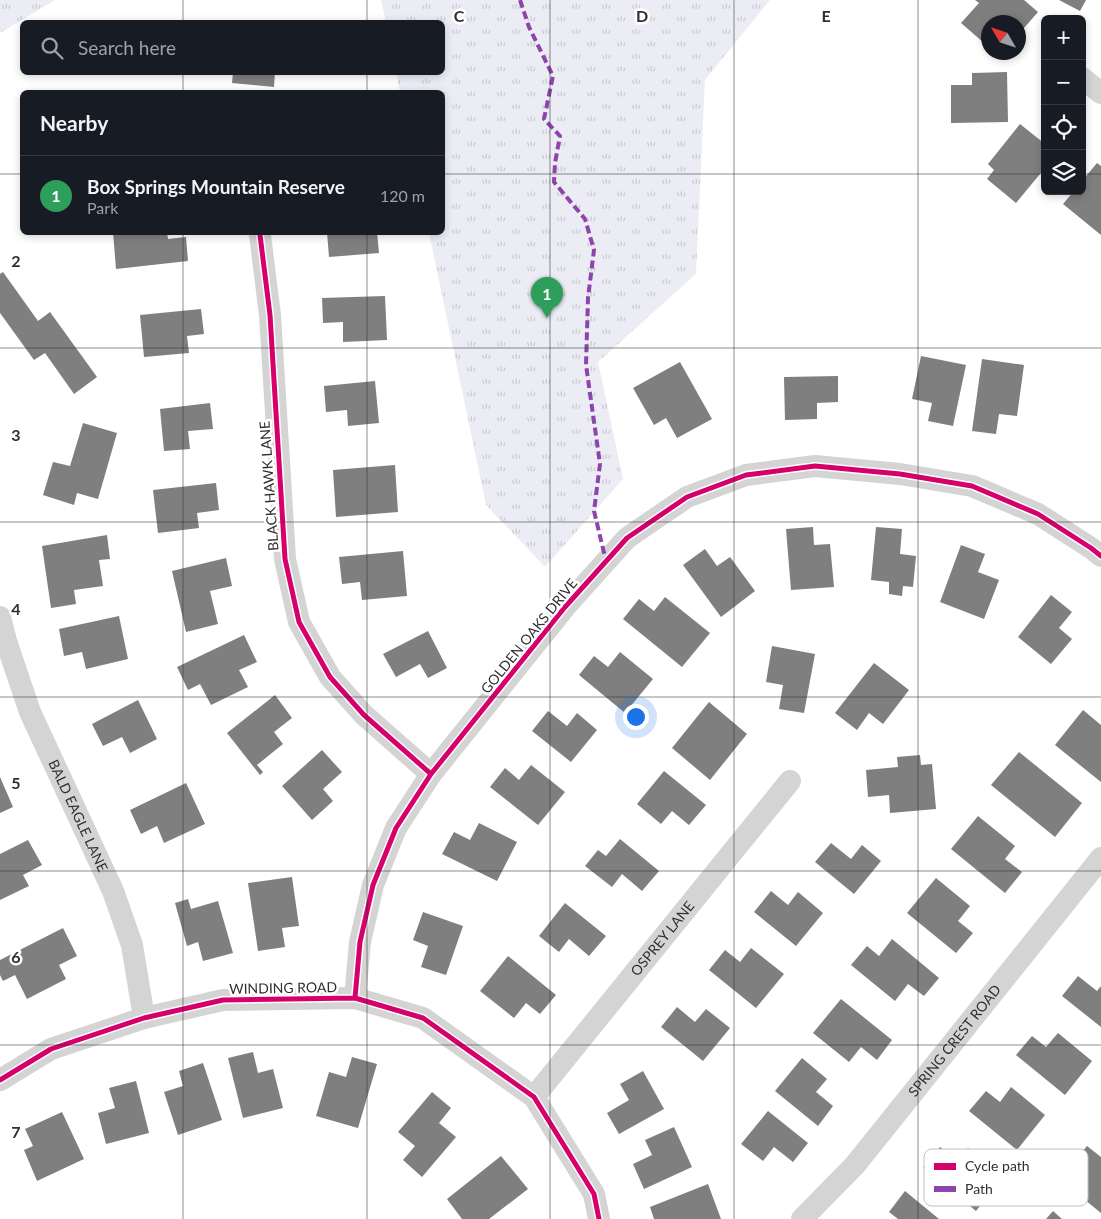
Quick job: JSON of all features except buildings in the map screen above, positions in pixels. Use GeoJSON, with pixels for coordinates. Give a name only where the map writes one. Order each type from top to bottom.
{"type":"FeatureCollection","features":[{"type":"Feature","properties":{"kind":"street"},"geometry":{"type":"LineString","coordinates":[[1086,81],[1101,92]]}},
{"type":"Feature","properties":{"kind":"street","name":"BLACK HAWK LANE"},"geometry":{"type":"LineString","coordinates":[[260,235],[270,315],[286,559],[299,622],[330,677],[364,715],[431,774]]}},
{"type":"Feature","properties":{"kind":"street","name":"GOLDEN OAKS DRIVE"},"geometry":{"type":"LineString","coordinates":[[355,998],[360,942],[373,885],[396,828],[431,774],[565,607],[627,538],[688,497],[746,475],[815,466],[900,474],[972,486],[1038,514],[1101,556]]}},
{"type":"Feature","properties":{"kind":"street","name":"BALD EAGLE LANE"},"geometry":{"type":"LineString","coordinates":[[0,617],[6,641],[30,712],[113,891],[123,918],[132,945],[144,1018]]}},
{"type":"Feature","properties":{"kind":"street","name":"OSPREY LANE"},"geometry":{"type":"LineString","coordinates":[[534,1097],[790,781]]}},
{"type":"Feature","properties":{"kind":"street","name":"SPRING CREST ROAD"},"geometry":{"type":"LineString","coordinates":[[802,1219],[856,1166],[1101,858]]}},
{"type":"Feature","properties":{"kind":"street","name":"WINDING ROAD"},"geometry":{"type":"LineString","coordinates":[[0,1080],[51,1048],[144,1018],[223,1000],[355,998],[423,1018],[534,1097],[594,1194],[599,1219]]}},
{"type":"Feature","properties":{"kind":"green space"},"geometry":{"type":"Polygon","coordinates":[[[0,0],[55,0],[20,20],[0,33],[0,0]]]}},
{"type":"Feature","properties":{"kind":"green space"},"geometry":{"type":"Polygon","coordinates":[[[381,0],[770,0],[705,80],[696,274],[598,362],[623,479],[545,567],[486,505],[429,235],[445,235],[445,90],[400,90],[396,75],[445,75],[445,20],[386,20],[381,0]]]}},
{"type":"Feature","properties":{"kind":"marked path"},"geometry":{"type":"LineString","coordinates":[[520,0],[529,27],[553,76],[544,119],[560,136],[554,182],[585,219],[594,250],[588,298],[586,365],[600,464],[594,511],[606,561]]}},
{"type":"Feature","properties":{"kind":"cycle path"},"geometry":{"type":"LineString","coordinates":[[260,235],[270,315],[285,559],[299,622],[330,677],[364,715],[431,774]]}},
{"type":"Feature","properties":{"kind":"cycle path"},"geometry":{"type":"LineString","coordinates":[[355,998],[360,942],[373,885],[396,828],[431,774],[565,607],[627,538],[687,497],[746,475],[815,466],[900,474],[972,486],[1038,514],[1101,556]]}},
{"type":"Feature","properties":{"kind":"cycle path"},"geometry":{"type":"LineString","coordinates":[[0,1080],[51,1049],[144,1018],[223,1000],[355,998],[423,1018],[534,1097],[594,1194],[599,1219]]}},
{"type":"Feature","properties":{"kind":"place","name":"Box Springs Mountain Reserve"},"geometry":{"type":"Point","coordinates":[547,318]}}]}
